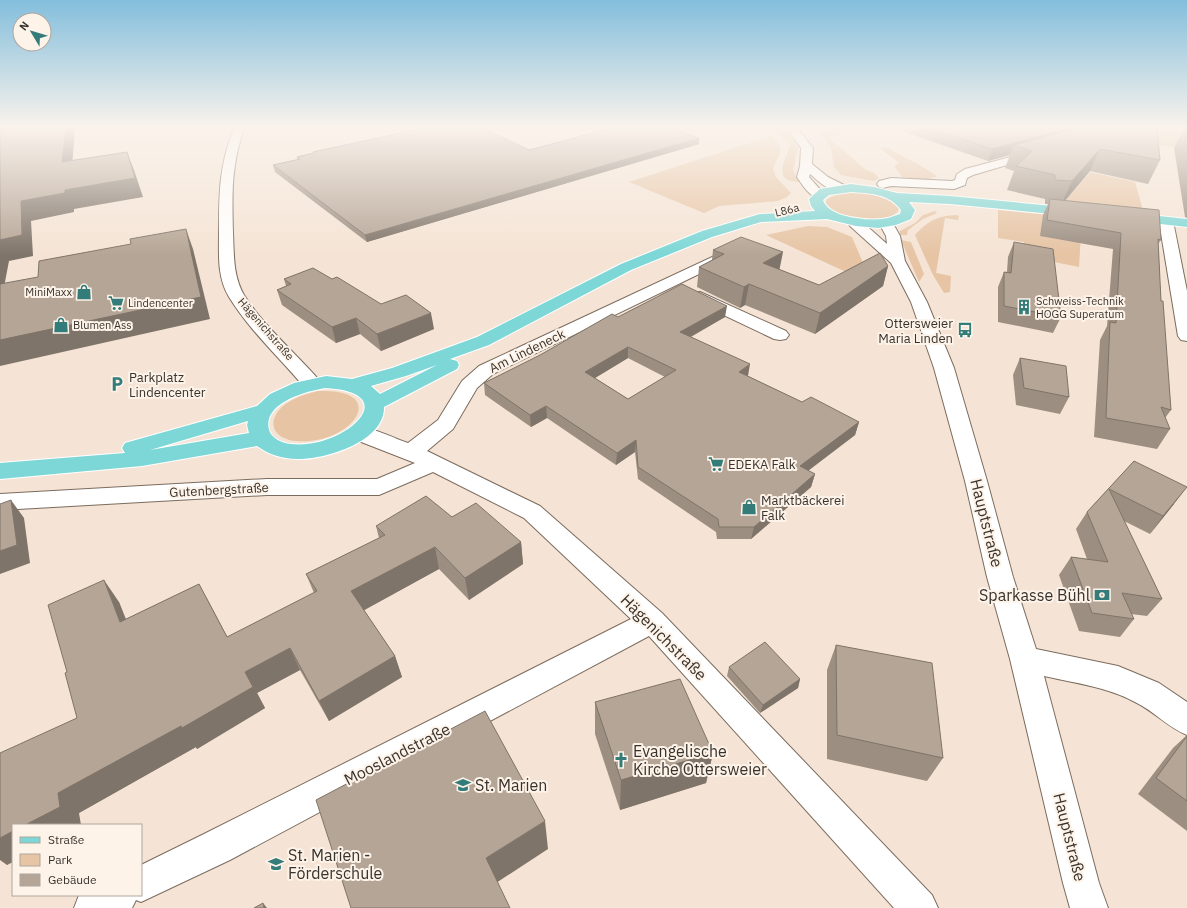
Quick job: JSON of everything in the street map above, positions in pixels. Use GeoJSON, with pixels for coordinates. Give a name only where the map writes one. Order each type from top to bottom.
{"type":"FeatureCollection","features":[{"type":"Feature","properties":{"kind":"main road","name":"L86a"},"geometry":{"type":"LineString","coordinates":[[760,218],[774,212],[817,199],[825,192],[841,188],[872,190],[895,198]]}},
{"type":"Feature","properties":{"kind":"main road"},"geometry":{"type":"LineString","coordinates":[[353,385],[400,372],[483,341],[626,267],[707,234],[760,218],[829,215],[855,222],[886,223],[906,216],[908,210],[906,205],[895,198]]}},
{"type":"Feature","properties":{"kind":"main road"},"geometry":{"type":"LineString","coordinates":[[895,198],[974,202],[1091,213]]}},
{"type":"Feature","properties":{"kind":"main road"},"geometry":{"type":"LineString","coordinates":[[817,199],[820,209],[829,215]]}},
{"type":"Feature","properties":{"kind":"main road"},"geometry":{"type":"LineString","coordinates":[[908,210],[974,202]]}},
{"type":"Feature","properties":{"kind":"main road"},"geometry":{"type":"LineString","coordinates":[[1121,216],[1187,223]]}},
{"type":"Feature","properties":{"kind":"main road"},"geometry":{"type":"LineString","coordinates":[[375,404],[446,367],[483,341]]}},
{"type":"Feature","properties":{"kind":"main road"},"geometry":{"type":"LineString","coordinates":[[326,382],[353,385],[364,390],[371,396],[375,404],[372,419],[359,433],[340,444],[317,451],[293,452],[273,447],[261,438],[257,425],[264,410],[284,394],[312,384],[326,382]]}},
{"type":"Feature","properties":{"kind":"main road"},"geometry":{"type":"LineString","coordinates":[[80,464],[264,410]]}},
{"type":"Feature","properties":{"kind":"main road"},"geometry":{"type":"LineString","coordinates":[[0,471],[142,459],[261,438]]}},
{"type":"Feature","properties":{"kind":"street","name":"Hägenichstraße"},"geometry":{"type":"LineString","coordinates":[[227,170],[224,204],[226,234],[225,258],[230,281],[237,296],[249,312],[301,369],[312,384]]}},
{"type":"Feature","properties":{"kind":"street"},"geometry":{"type":"LineString","coordinates":[[805,170],[803,177],[817,199]]}},
{"type":"Feature","properties":{"kind":"street"},"geometry":{"type":"LineString","coordinates":[[812,170],[824,180],[841,188]]}},
{"type":"Feature","properties":{"kind":"street"},"geometry":{"type":"LineString","coordinates":[[883,184],[891,182],[954,185],[961,182],[961,177],[975,170]]}},
{"type":"Feature","properties":{"kind":"street"},"geometry":{"type":"LineString","coordinates":[[1166,221],[1187,336]]}},
{"type":"Feature","properties":{"kind":"street","name":"Hauptstraße"},"geometry":{"type":"LineString","coordinates":[[855,222],[897,261]]}},
{"type":"Feature","properties":{"kind":"street","name":"Hauptstraße"},"geometry":{"type":"LineString","coordinates":[[886,223],[892,236],[897,261],[918,302],[956,403],[1000,577],[1025,659],[1081,884],[1089,908]]}},
{"type":"Feature","properties":{"kind":"street","name":"Am Lindeneck"},"geometry":{"type":"LineString","coordinates":[[411,452],[446,424],[469,385],[486,370],[733,252]]}},
{"type":"Feature","properties":{"kind":"street"},"geometry":{"type":"LineString","coordinates":[[670,282],[780,335]]}},
{"type":"Feature","properties":{"kind":"street","name":"Hägenichstraße"},"geometry":{"type":"LineString","coordinates":[[359,433],[411,452],[532,512],[652,621],[919,908]]}},
{"type":"Feature","properties":{"kind":"street","name":"Gutenbergstraße"},"geometry":{"type":"LineString","coordinates":[[0,502],[267,487],[379,487],[416,472],[433,463]]}},
{"type":"Feature","properties":{"kind":"street","name":"Mooslandstraße"},"geometry":{"type":"LineString","coordinates":[[142,884],[231,840],[652,621]]}},
{"type":"Feature","properties":{"kind":"street"},"geometry":{"type":"LineString","coordinates":[[1025,659],[1118,679],[1148,693],[1187,720]]}},
{"type":"Feature","properties":{"kind":"street"},"geometry":{"type":"LineString","coordinates":[[93,908],[118,896]]}},
{"type":"Feature","properties":{"kind":"green space"},"geometry":{"type":"Polygon","coordinates":[[[665,170],[774,170],[776,177],[791,193],[787,197],[778,201],[719,206],[704,213],[629,182],[665,170]]]}},
{"type":"Feature","properties":{"kind":"green space"},"geometry":{"type":"Polygon","coordinates":[[[782,170],[793,170],[799,182],[790,181],[785,178],[782,170]]]}},
{"type":"Feature","properties":{"kind":"green space"},"geometry":{"type":"Polygon","coordinates":[[[837,170],[867,170],[874,173],[879,178],[874,181],[841,175],[837,170]]]}},
{"type":"Feature","properties":{"kind":"green space"},"geometry":{"type":"Polygon","coordinates":[[[897,170],[928,170],[937,176],[929,179],[902,177],[897,170]]]}},
{"type":"Feature","properties":{"kind":"green space"},"geometry":{"type":"Polygon","coordinates":[[[1090,172],[1135,182],[1144,214],[1060,207],[1090,172]]]}},
{"type":"Feature","properties":{"kind":"green space"},"geometry":{"type":"Polygon","coordinates":[[[850,192],[878,194],[890,200],[899,209],[894,215],[885,219],[863,220],[840,214],[826,203],[827,199],[840,193],[850,192]]]}},
{"type":"Feature","properties":{"kind":"green space"},"geometry":{"type":"Polygon","coordinates":[[[998,210],[1082,218],[1079,267],[1024,254],[1024,242],[998,238],[998,210]]]}},
{"type":"Feature","properties":{"kind":"green space"},"geometry":{"type":"Polygon","coordinates":[[[935,211],[937,213],[923,219],[908,230],[907,235],[900,235],[900,231],[915,223],[923,215],[935,211]]]}},
{"type":"Feature","properties":{"kind":"green space"},"geometry":{"type":"Polygon","coordinates":[[[944,216],[959,216],[958,220],[945,218],[936,273],[951,276],[950,292],[944,293],[933,275],[915,235],[929,222],[944,216]]]}},
{"type":"Feature","properties":{"kind":"green space"},"geometry":{"type":"Polygon","coordinates":[[[808,226],[827,227],[852,237],[872,284],[766,235],[808,226]]]}},
{"type":"Feature","properties":{"kind":"green space"},"geometry":{"type":"Polygon","coordinates":[[[901,240],[911,242],[924,274],[919,282],[901,240]]]}},
{"type":"Feature","properties":{"kind":"green space"},"geometry":{"type":"Polygon","coordinates":[[[318,391],[341,392],[354,398],[359,407],[356,416],[348,426],[334,434],[317,440],[289,440],[278,434],[273,425],[277,413],[282,407],[304,395],[318,391]]]}},
{"type":"Feature","properties":{"kind":"building"},"geometry":{"type":"Polygon","coordinates":[[[0,170],[133,170],[135,178],[65,190],[65,193],[21,201],[22,235],[0,240],[0,170]]]}},
{"type":"Feature","properties":{"kind":"building"},"geometry":{"type":"Polygon","coordinates":[[[280,170],[588,170],[365,235],[280,170]]]}},
{"type":"Feature","properties":{"kind":"building"},"geometry":{"type":"Polygon","coordinates":[[[1035,170],[1081,170],[1072,181],[1055,180],[1055,175],[1035,170]]]}},
{"type":"Feature","properties":{"kind":"building"},"geometry":{"type":"Polygon","coordinates":[[[1050,199],[1159,210],[1161,240],[1158,239],[1161,301],[1163,301],[1171,410],[1161,407],[1170,429],[1106,418],[1110,322],[1116,323],[1121,233],[1047,220],[1050,199]]]}},
{"type":"Feature","properties":{"kind":"building","name":"Lindencenter"},"geometry":{"type":"Polygon","coordinates":[[[186,229],[201,297],[0,340],[0,284],[38,277],[39,261],[131,244],[130,239],[186,229]]]}},
{"type":"Feature","properties":{"kind":"building"},"geometry":{"type":"Polygon","coordinates":[[[741,237],[783,252],[763,263],[819,285],[880,253],[888,266],[820,313],[749,284],[744,287],[699,267],[724,254],[713,250],[741,237]]]}},
{"type":"Feature","properties":{"kind":"building"},"geometry":{"type":"Polygon","coordinates":[[[1014,242],[1053,249],[1061,317],[1004,306],[1004,272],[1011,273],[1014,242]]]}},
{"type":"Feature","properties":{"kind":"building"},"geometry":{"type":"Polygon","coordinates":[[[313,268],[332,279],[337,277],[381,304],[406,295],[431,313],[377,334],[356,318],[332,327],[277,290],[291,284],[284,279],[313,268]]]}},
{"type":"Feature","properties":{"kind":"building"},"geometry":{"type":"Polygon","coordinates":[[[682,284],[727,306],[680,332],[750,364],[739,372],[802,402],[811,397],[859,422],[800,466],[815,474],[754,527],[719,527],[718,519],[638,467],[636,440],[617,453],[546,406],[530,415],[484,383],[540,355],[612,314],[618,317],[682,284]],[[628,347],[585,372],[628,399],[676,370],[628,347]]]}},
{"type":"Feature","properties":{"kind":"building"},"geometry":{"type":"Polygon","coordinates":[[[1020,358],[1066,366],[1069,397],[1024,388],[1020,358]]]}},
{"type":"Feature","properties":{"kind":"building"},"geometry":{"type":"Polygon","coordinates":[[[1134,461],[1187,487],[1163,516],[1109,489],[1162,599],[1122,593],[1134,619],[1092,613],[1071,557],[1108,562],[1087,512],[1134,461]]]}},
{"type":"Feature","properties":{"kind":"building"},"geometry":{"type":"Polygon","coordinates":[[[426,496],[452,517],[476,503],[521,542],[465,578],[435,547],[351,591],[395,656],[319,701],[290,648],[245,672],[253,687],[182,728],[181,726],[58,793],[60,807],[27,824],[12,824],[12,832],[0,838],[0,753],[77,718],[65,673],[67,672],[48,605],[104,580],[120,622],[199,584],[227,637],[317,591],[306,574],[385,535],[376,526],[426,496]]]}},
{"type":"Feature","properties":{"kind":"building"},"geometry":{"type":"Polygon","coordinates":[[[11,500],[17,545],[0,551],[0,504],[11,500]]]}},
{"type":"Feature","properties":{"kind":"building"},"geometry":{"type":"Polygon","coordinates":[[[765,642],[800,679],[763,705],[729,667],[765,642]]]}},
{"type":"Feature","properties":{"kind":"building"},"geometry":{"type":"Polygon","coordinates":[[[836,645],[932,663],[943,758],[837,735],[836,645]]]}},
{"type":"Feature","properties":{"kind":"building"},"geometry":{"type":"Polygon","coordinates":[[[680,679],[713,753],[621,780],[595,702],[680,679]]]}},
{"type":"Feature","properties":{"kind":"building","name":"St. Marien"},"geometry":{"type":"Polygon","coordinates":[[[485,711],[545,821],[486,858],[510,908],[351,908],[316,800],[485,711]]]}},
{"type":"Feature","properties":{"kind":"building"},"geometry":{"type":"Polygon","coordinates":[[[1187,736],[1187,801],[1156,778],[1187,736]]]}},
{"type":"Feature","properties":{"kind":"building"},"geometry":{"type":"Polygon","coordinates":[[[263,903],[264,908],[254,908],[263,903]]]}},
{"type":"Feature","properties":{"kind":"place","name":"MiniMaxx"},"geometry":{"type":"Point","coordinates":[84,292]}},
{"type":"Feature","properties":{"kind":"place","name":"Lindencenter"},"geometry":{"type":"Point","coordinates":[116,303]}},
{"type":"Feature","properties":{"kind":"place","name":"Schweiss-Technik HOGG Superatum"},"geometry":{"type":"Point","coordinates":[1024,307]}},
{"type":"Feature","properties":{"kind":"place","name":"Blumen Ass"},"geometry":{"type":"Point","coordinates":[61,325]}},
{"type":"Feature","properties":{"kind":"place","name":"Ottersweier Maria Linden"},"geometry":{"type":"Point","coordinates":[965,330]}},
{"type":"Feature","properties":{"kind":"place","name":"Parkplatz Lindencenter"},"geometry":{"type":"Point","coordinates":[117,384]}},
{"type":"Feature","properties":{"kind":"place","name":"EDEKA Falk"},"geometry":{"type":"Point","coordinates":[716,464]}},
{"type":"Feature","properties":{"kind":"place","name":"Marktbäckerei Falk"},"geometry":{"type":"Point","coordinates":[749,507]}},
{"type":"Feature","properties":{"kind":"place","name":"Sparkasse Bühl"},"geometry":{"type":"Point","coordinates":[1102,595]}},
{"type":"Feature","properties":{"kind":"place","name":"Evangelische Kirche Ottersweier"},"geometry":{"type":"Point","coordinates":[621,760]}},
{"type":"Feature","properties":{"kind":"place","name":"St. Marien"},"geometry":{"type":"Point","coordinates":[463,785]}},
{"type":"Feature","properties":{"kind":"place","name":"St. Marien - Förderschule"},"geometry":{"type":"Point","coordinates":[276,864]}}]}
